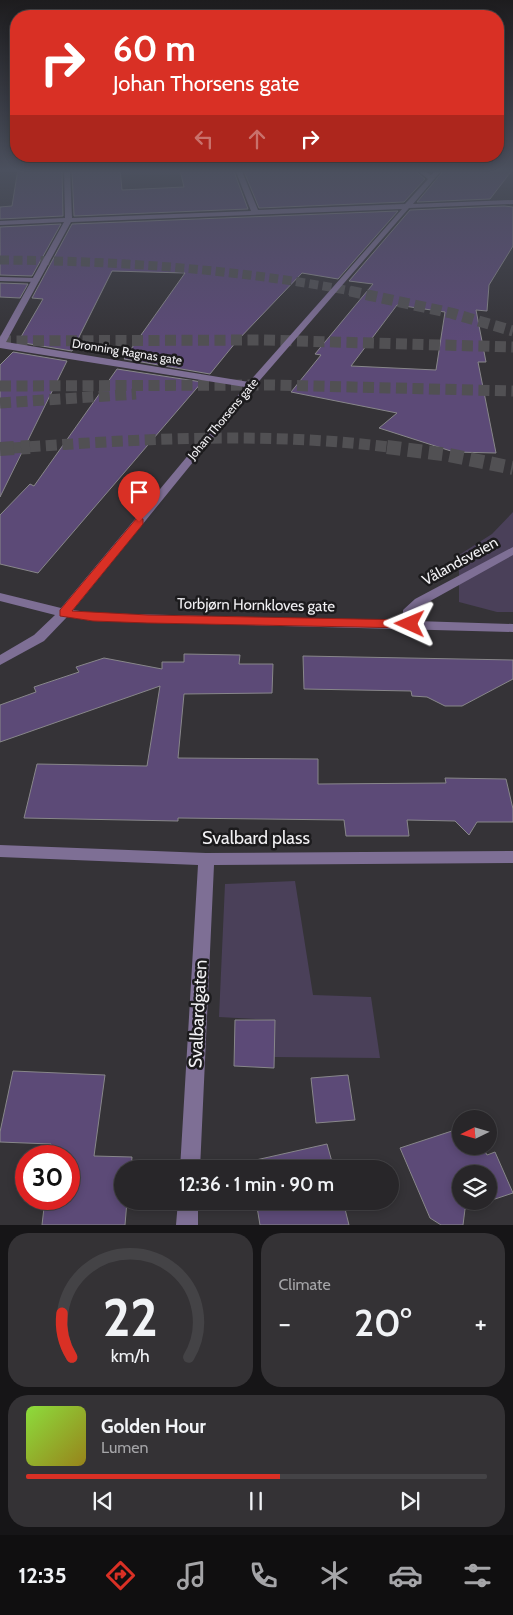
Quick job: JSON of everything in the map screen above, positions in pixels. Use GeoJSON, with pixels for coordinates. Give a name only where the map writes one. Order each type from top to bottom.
{"type":"FeatureCollection","features":[{"type":"Feature","properties":{"kind":"street"},"geometry":{"type":"LineString","coordinates":[[0,345],[65,226]]}},
{"type":"Feature","properties":{"kind":"street","name":"Johan Thorsens gate"},"geometry":{"type":"LineString","coordinates":[[0,661],[39,638],[64,613],[251,385],[390,226]]}},
{"type":"Feature","properties":{"kind":"street"},"geometry":{"type":"LineString","coordinates":[[0,279],[36,280]]}},
{"type":"Feature","properties":{"kind":"street","name":"Dronning Ragnas gate"},"geometry":{"type":"LineString","coordinates":[[0,345],[251,385]]}},
{"type":"Feature","properties":{"kind":"street","name":"Vålandsveien"},"geometry":{"type":"LineString","coordinates":[[410,624],[409,610],[419,602],[513,550]]}},
{"type":"Feature","properties":{"kind":"street","name":"Torbjørn Hornkloves gate"},"geometry":{"type":"LineString","coordinates":[[0,598],[64,613],[93,617],[513,628]]}},
{"type":"Feature","properties":{"kind":"street","name":"Svalbard plass"},"geometry":{"type":"LineString","coordinates":[[0,851],[206,859],[513,857]]}},
{"type":"Feature","properties":{"kind":"street","name":"Svalbardgaten"},"geometry":{"type":"LineString","coordinates":[[190,1160],[206,859]]}},
{"type":"Feature","properties":{"kind":"street"},"geometry":{"type":"LineString","coordinates":[[187,1225],[188,1210]]}},
{"type":"Feature","properties":{"kind":"shaded area"},"geometry":{"type":"Polygon","coordinates":[[[513,512],[513,612],[497,612],[459,602],[459,555],[492,534],[513,512]]]}},
{"type":"Feature","properties":{"kind":"shaded area"},"geometry":{"type":"Polygon","coordinates":[[[295,881],[313,995],[371,997],[380,1058],[274,1057],[275,1020],[219,1017],[225,884],[295,881]]]}},
{"type":"Feature","properties":{"kind":"building"},"geometry":{"type":"Polygon","coordinates":[[[60,226],[32,276],[0,275],[0,227],[60,226]]]}},
{"type":"Feature","properties":{"kind":"building"},"geometry":{"type":"Polygon","coordinates":[[[71,226],[385,226],[338,279],[302,273],[236,342],[210,374],[124,359],[185,273],[112,271],[72,351],[18,342],[43,299],[32,298],[71,226]]]}},
{"type":"Feature","properties":{"kind":"building"},"geometry":{"type":"Polygon","coordinates":[[[396,226],[513,226],[513,246],[489,285],[487,311],[476,310],[486,362],[478,362],[496,453],[454,452],[379,428],[397,413],[291,392],[321,355],[315,354],[373,284],[349,281],[396,226]],[[397,305],[351,366],[436,370],[445,312],[397,305]]]}},
{"type":"Feature","properties":{"kind":"building"},"geometry":{"type":"Polygon","coordinates":[[[0,283],[28,284],[20,298],[0,297],[0,283]]]}},
{"type":"Feature","properties":{"kind":"building"},"geometry":{"type":"Polygon","coordinates":[[[13,352],[67,361],[0,497],[0,365],[13,352]]]}},
{"type":"Feature","properties":{"kind":"building"},"geometry":{"type":"Polygon","coordinates":[[[117,369],[202,382],[38,573],[0,564],[0,515],[30,484],[34,486],[117,369]]]}},
{"type":"Feature","properties":{"kind":"building"},"geometry":{"type":"Polygon","coordinates":[[[184,654],[240,655],[239,664],[273,664],[272,693],[184,694],[178,758],[318,759],[318,784],[446,783],[445,778],[506,779],[513,809],[513,822],[477,822],[469,835],[455,821],[407,820],[409,836],[346,836],[344,820],[178,818],[178,821],[24,818],[37,764],[147,766],[160,686],[0,742],[0,705],[36,692],[34,687],[79,672],[76,667],[104,658],[162,669],[162,662],[184,662],[184,654]]]}},
{"type":"Feature","properties":{"kind":"building"},"geometry":{"type":"Polygon","coordinates":[[[303,656],[513,660],[513,679],[462,706],[445,706],[427,697],[412,696],[411,691],[304,689],[303,656]]]}},
{"type":"Feature","properties":{"kind":"building"},"geometry":{"type":"Polygon","coordinates":[[[235,1020],[275,1020],[274,1068],[234,1066],[235,1020]]]}},
{"type":"Feature","properties":{"kind":"building"},"geometry":{"type":"Polygon","coordinates":[[[13,1071],[105,1075],[94,1156],[132,1157],[132,1160],[114,1160],[114,1210],[126,1210],[125,1225],[42,1225],[44,1210],[80,1210],[80,1145],[0,1142],[0,1132],[13,1071]]]}},
{"type":"Feature","properties":{"kind":"building"},"geometry":{"type":"Polygon","coordinates":[[[348,1075],[355,1120],[316,1123],[311,1078],[348,1075]]]}},
{"type":"Feature","properties":{"kind":"building"},"geometry":{"type":"Polygon","coordinates":[[[452,1131],[452,1155],[496,1155],[513,1193],[497,1198],[497,1165],[452,1165],[452,1210],[465,1210],[463,1225],[441,1225],[430,1218],[400,1148],[452,1131]]]}},
{"type":"Feature","properties":{"kind":"building"},"geometry":{"type":"Polygon","coordinates":[[[327,1144],[331,1160],[256,1160],[327,1144]]]}},
{"type":"Feature","properties":{"kind":"building"},"geometry":{"type":"Polygon","coordinates":[[[258,1210],[345,1210],[349,1225],[260,1225],[258,1210]]]}},
{"type":"Feature","properties":{"kind":"tunnel"},"geometry":{"type":"LineString","coordinates":[[0,260],[90,262],[179,268],[267,277],[356,292]]}},
{"type":"Feature","properties":{"kind":"tunnel"},"geometry":{"type":"LineString","coordinates":[[350,291],[451,313],[513,331]]}},
{"type":"Feature","properties":{"kind":"tunnel"},"geometry":{"type":"LineString","coordinates":[[0,341],[263,340],[513,347]]}},
{"type":"Feature","properties":{"kind":"tunnel"},"geometry":{"type":"LineString","coordinates":[[0,386],[272,385],[513,391]]}},
{"type":"Feature","properties":{"kind":"tunnel"},"geometry":{"type":"LineString","coordinates":[[0,403],[136,394]]}},
{"type":"Feature","properties":{"kind":"tunnel"},"geometry":{"type":"LineString","coordinates":[[13,448],[204,438],[300,440],[390,447]]}},
{"type":"Feature","properties":{"kind":"tunnel"},"geometry":{"type":"LineString","coordinates":[[0,449],[30,447]]}},
{"type":"Feature","properties":{"kind":"tunnel"},"geometry":{"type":"LineString","coordinates":[[390,447],[396,448]]}},
{"type":"Feature","properties":{"kind":"tunnel"},"geometry":{"type":"LineString","coordinates":[[390,447],[449,455],[513,468]]}},
{"type":"Feature","properties":{"kind":"route"},"geometry":{"type":"LineString","coordinates":[[139,522],[64,613],[93,617],[148,619],[410,624]]}}]}
